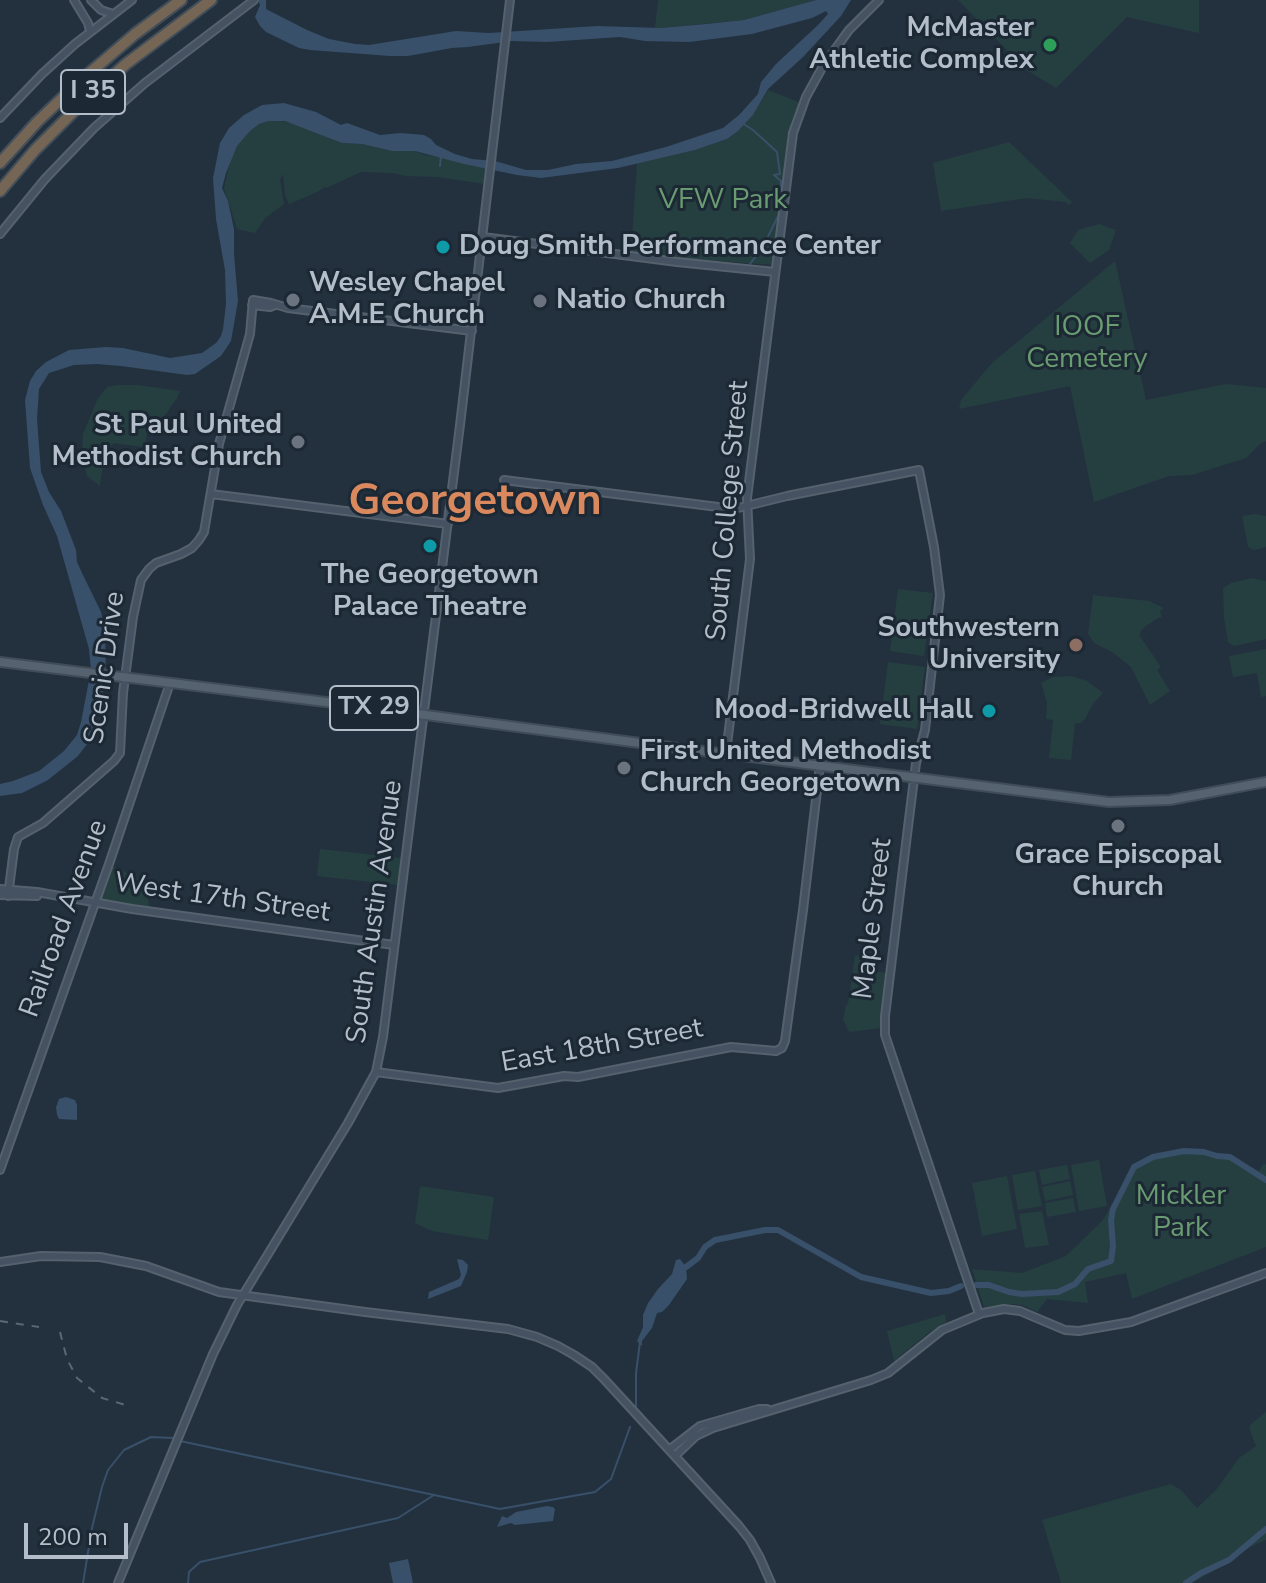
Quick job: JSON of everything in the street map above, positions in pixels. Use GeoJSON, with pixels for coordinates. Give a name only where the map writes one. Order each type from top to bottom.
{"type":"FeatureCollection","features":[{"type":"Feature","properties":{"kind":"highway","name":"I 35"},"geometry":{"type":"LineString","coordinates":[[0,163],[69,90],[181,0]]}},
{"type":"Feature","properties":{"kind":"highway","name":"I 35"},"geometry":{"type":"LineString","coordinates":[[0,191],[82,103],[126,64],[211,0]]}},
{"type":"Feature","properties":{"kind":"main road","name":"TX 29"},"geometry":{"type":"LineString","coordinates":[[0,662],[1077,798],[1154,802],[1266,782]]}},
{"type":"Feature","properties":{"kind":"street"},"geometry":{"type":"LineString","coordinates":[[74,0],[90,31]]}},
{"type":"Feature","properties":{"kind":"street"},"geometry":{"type":"LineString","coordinates":[[91,0],[101,10],[113,14]]}},
{"type":"Feature","properties":{"kind":"street"},"geometry":{"type":"LineString","coordinates":[[0,118],[42,74],[90,31],[132,0]]}},
{"type":"Feature","properties":{"kind":"street"},"geometry":{"type":"LineString","coordinates":[[0,234],[87,134],[145,83],[254,0]]}},
{"type":"Feature","properties":{"kind":"street","name":"South College Street"},"geometry":{"type":"LineString","coordinates":[[726,753],[750,559],[747,505],[751,461],[792,141],[814,80],[849,30],[879,0]]}},
{"type":"Feature","properties":{"kind":"street","name":"South Austin Avenue"},"geometry":{"type":"LineString","coordinates":[[118,1583],[213,1354],[242,1296],[376,1072],[448,524],[511,1]]}},
{"type":"Feature","properties":{"kind":"street"},"geometry":{"type":"LineString","coordinates":[[483,237],[775,272]]}},
{"type":"Feature","properties":{"kind":"street","name":"Scenic Drive"},"geometry":{"type":"LineString","coordinates":[[6,893],[18,837],[43,823],[118,757],[122,745],[122,700],[133,617],[142,577],[156,563],[186,552],[199,540],[206,526],[219,444],[250,334],[253,303],[472,331]]}},
{"type":"Feature","properties":{"kind":"street","name":"Maple Street"},"geometry":{"type":"LineString","coordinates":[[747,505],[919,470],[940,595],[925,730],[914,778],[885,1035],[979,1314]]}},
{"type":"Feature","properties":{"kind":"street"},"geometry":{"type":"LineString","coordinates":[[504,480],[734,509],[747,505]]}},
{"type":"Feature","properties":{"kind":"street"},"geometry":{"type":"LineString","coordinates":[[211,494],[448,524]]}},
{"type":"Feature","properties":{"kind":"street","name":"Railroad Avenue"},"geometry":{"type":"LineString","coordinates":[[0,1170],[170,683]]}},
{"type":"Feature","properties":{"kind":"street","name":"East 18th Street"},"geometry":{"type":"LineString","coordinates":[[376,1072],[498,1088],[564,1076],[578,1077],[731,1047],[776,1051],[782,1048],[803,910],[820,765]]}},
{"type":"Feature","properties":{"kind":"street"},"geometry":{"type":"LineString","coordinates":[[0,889],[6,893]]}},
{"type":"Feature","properties":{"kind":"street","name":"West 17th Street"},"geometry":{"type":"LineString","coordinates":[[6,893],[44,895],[394,945]]}},
{"type":"Feature","properties":{"kind":"street"},"geometry":{"type":"LineString","coordinates":[[0,1262],[56,1255],[110,1259],[146,1266],[219,1292],[497,1327],[533,1335],[592,1367],[750,1540],[771,1583]]}},
{"type":"Feature","properties":{"kind":"street"},"geometry":{"type":"LineString","coordinates":[[672,1453],[701,1433],[888,1373],[946,1328],[979,1314],[1014,1309],[1065,1330],[1079,1331],[1131,1322],[1266,1273]]}},
{"type":"Feature","properties":{"kind":"green space"},"geometry":{"type":"Polygon","coordinates":[[[658,0],[816,0],[744,20],[655,28],[658,0]]]}},
{"type":"Feature","properties":{"kind":"green space","name":"McMaster Athletic Complex"},"geometry":{"type":"Polygon","coordinates":[[[958,0],[1199,0],[1199,33],[1127,17],[1056,88],[1025,69],[958,0]]]}},
{"type":"Feature","properties":{"kind":"green space","name":"VFW Park"},"geometry":{"type":"Polygon","coordinates":[[[768,90],[801,103],[792,131],[774,265],[631,252],[637,163],[727,139],[753,115],[768,90]]]}},
{"type":"Feature","properties":{"kind":"green space"},"geometry":{"type":"Polygon","coordinates":[[[273,120],[294,123],[342,143],[392,151],[415,151],[487,164],[485,184],[361,172],[289,204],[283,174],[280,180],[284,204],[265,218],[255,233],[237,229],[224,188],[231,158],[250,130],[273,120]]]}},
{"type":"Feature","properties":{"kind":"green space"},"geometry":{"type":"Polygon","coordinates":[[[1009,142],[1072,202],[1069,205],[1066,202],[1027,198],[941,211],[933,163],[1009,142]]]}},
{"type":"Feature","properties":{"kind":"green space"},"geometry":{"type":"Polygon","coordinates":[[[1099,224],[1116,230],[1109,250],[1090,263],[1070,243],[1078,230],[1099,224]]]}},
{"type":"Feature","properties":{"kind":"green space","name":"IOOF Cemetery"},"geometry":{"type":"Polygon","coordinates":[[[1115,261],[1146,400],[1226,384],[1266,388],[1266,441],[1246,458],[1192,475],[1169,476],[1094,502],[1070,386],[959,409],[961,400],[992,363],[1115,261]]]}},
{"type":"Feature","properties":{"kind":"green space"},"geometry":{"type":"Polygon","coordinates":[[[117,385],[180,391],[163,418],[150,416],[145,445],[114,443],[105,450],[100,486],[87,476],[82,455],[83,434],[98,398],[107,387],[117,385]]]}},
{"type":"Feature","properties":{"kind":"green space"},"geometry":{"type":"Polygon","coordinates":[[[1242,516],[1266,516],[1266,547],[1254,550],[1248,547],[1242,516]]]}},
{"type":"Feature","properties":{"kind":"green space"},"geometry":{"type":"Polygon","coordinates":[[[1252,578],[1266,581],[1266,639],[1234,646],[1228,642],[1223,588],[1252,578]]]}},
{"type":"Feature","properties":{"kind":"green space"},"geometry":{"type":"Polygon","coordinates":[[[898,589],[933,593],[924,656],[890,651],[898,589]]]}},
{"type":"Feature","properties":{"kind":"green space"},"geometry":{"type":"Polygon","coordinates":[[[1093,595],[1149,601],[1164,608],[1160,611],[1162,617],[1143,628],[1139,635],[1161,667],[1157,670],[1170,691],[1150,705],[1131,667],[1094,643],[1088,634],[1093,595]]]}},
{"type":"Feature","properties":{"kind":"green space"},"geometry":{"type":"Polygon","coordinates":[[[1266,649],[1266,696],[1261,697],[1257,673],[1233,677],[1229,656],[1266,649]]]}},
{"type":"Feature","properties":{"kind":"green space"},"geometry":{"type":"Polygon","coordinates":[[[888,662],[925,667],[917,729],[880,724],[888,662]]]}},
{"type":"Feature","properties":{"kind":"green space"},"geometry":{"type":"Polygon","coordinates":[[[1071,676],[1087,681],[1103,693],[1085,719],[1075,723],[1071,760],[1049,758],[1053,720],[1046,719],[1047,703],[1041,683],[1053,677],[1071,676]]]}},
{"type":"Feature","properties":{"kind":"green space"},"geometry":{"type":"Polygon","coordinates":[[[320,849],[401,858],[398,885],[317,876],[320,849]]]}},
{"type":"Feature","properties":{"kind":"green space"},"geometry":{"type":"Polygon","coordinates":[[[112,866],[147,882],[149,909],[99,901],[112,866]]]}},
{"type":"Feature","properties":{"kind":"green space"},"geometry":{"type":"Polygon","coordinates":[[[855,955],[867,957],[871,971],[887,973],[881,1028],[849,1032],[843,1019],[855,955]]]}},
{"type":"Feature","properties":{"kind":"green space","name":"Mickler Park"},"geometry":{"type":"Polygon","coordinates":[[[1193,1149],[1227,1155],[1259,1171],[1264,1163],[1266,1165],[1266,1247],[1132,1299],[1126,1273],[1085,1282],[1088,1303],[1047,1299],[1037,1312],[1013,1304],[984,1307],[972,1269],[1022,1273],[1066,1256],[1103,1220],[1133,1168],[1149,1157],[1193,1149]]]}},
{"type":"Feature","properties":{"kind":"green space"},"geometry":{"type":"Polygon","coordinates":[[[1099,1160],[1107,1206],[1079,1211],[1071,1165],[1099,1160]]]}},
{"type":"Feature","properties":{"kind":"green space"},"geometry":{"type":"Polygon","coordinates":[[[1067,1165],[1070,1179],[1042,1185],[1039,1170],[1067,1165]]]}},
{"type":"Feature","properties":{"kind":"green space"},"geometry":{"type":"Polygon","coordinates":[[[1035,1171],[1042,1206],[1018,1210],[1012,1175],[1035,1171]]]}},
{"type":"Feature","properties":{"kind":"green space"},"geometry":{"type":"Polygon","coordinates":[[[1007,1176],[1017,1229],[982,1236],[972,1183],[1007,1176]]]}},
{"type":"Feature","properties":{"kind":"green space"},"geometry":{"type":"Polygon","coordinates":[[[1070,1181],[1073,1195],[1045,1201],[1042,1187],[1070,1181]]]}},
{"type":"Feature","properties":{"kind":"green space"},"geometry":{"type":"Polygon","coordinates":[[[420,1186],[494,1197],[488,1240],[432,1231],[415,1223],[420,1186]]]}},
{"type":"Feature","properties":{"kind":"green space"},"geometry":{"type":"Polygon","coordinates":[[[1073,1198],[1076,1212],[1047,1217],[1045,1203],[1073,1198]]]}},
{"type":"Feature","properties":{"kind":"green space"},"geometry":{"type":"Polygon","coordinates":[[[1042,1211],[1049,1245],[1025,1248],[1019,1214],[1042,1211]]]}},
{"type":"Feature","properties":{"kind":"green space"},"geometry":{"type":"Polygon","coordinates":[[[945,1314],[946,1322],[894,1361],[887,1331],[945,1314]]]}},
{"type":"Feature","properties":{"kind":"green space"},"geometry":{"type":"Polygon","coordinates":[[[1266,1412],[1266,1540],[1192,1583],[1061,1583],[1042,1520],[1171,1484],[1197,1508],[1216,1490],[1239,1458],[1256,1446],[1249,1428],[1266,1412]]]}},
{"type":"Feature","properties":{"kind":"water"},"geometry":{"type":"Polygon","coordinates":[[[258,0],[266,0],[266,9],[329,39],[369,45],[456,31],[489,33],[597,26],[660,28],[706,24],[744,20],[816,0],[851,0],[841,16],[803,57],[768,89],[753,115],[727,139],[695,150],[618,168],[541,178],[464,164],[415,151],[392,151],[342,143],[285,121],[269,121],[250,131],[237,146],[222,188],[234,229],[238,301],[231,341],[221,356],[195,374],[187,375],[121,366],[74,365],[49,373],[39,389],[37,419],[41,472],[61,511],[76,550],[77,562],[101,612],[105,630],[106,680],[93,736],[78,756],[48,780],[22,793],[0,796],[0,784],[39,771],[64,751],[77,735],[91,670],[89,649],[57,536],[30,468],[25,400],[30,381],[46,362],[69,350],[123,348],[170,358],[202,353],[216,343],[223,329],[226,304],[225,270],[213,178],[220,143],[229,128],[262,105],[284,103],[316,112],[341,125],[347,123],[380,135],[424,135],[455,154],[526,170],[612,161],[723,128],[758,94],[761,82],[776,64],[828,14],[826,11],[812,18],[752,34],[689,42],[620,37],[512,41],[390,56],[299,48],[260,26],[255,17],[260,5],[258,0]]]}},
{"type":"Feature","properties":{"kind":"water"},"geometry":{"type":"Polygon","coordinates":[[[66,1097],[75,1100],[77,1120],[59,1119],[57,1115],[59,1099],[66,1097]]]}},
{"type":"Feature","properties":{"kind":"water"},"geometry":{"type":"Polygon","coordinates":[[[457,1259],[468,1265],[461,1286],[428,1299],[429,1292],[459,1279],[457,1259]]]}},
{"type":"Feature","properties":{"kind":"water"},"geometry":{"type":"Polygon","coordinates":[[[680,1259],[686,1267],[687,1279],[669,1305],[657,1313],[642,1346],[637,1341],[648,1303],[672,1274],[676,1260],[680,1259]]]}},
{"type":"Feature","properties":{"kind":"water"},"geometry":{"type":"Polygon","coordinates":[[[547,1506],[555,1509],[553,1521],[511,1523],[497,1527],[502,1516],[507,1518],[516,1512],[547,1506]]]}},
{"type":"Feature","properties":{"kind":"water"},"geometry":{"type":"Polygon","coordinates":[[[408,1559],[413,1583],[393,1583],[389,1563],[408,1559]]]}},
{"type":"Feature","properties":{"kind":"waterway"},"geometry":{"type":"LineString","coordinates":[[742,123],[777,152],[780,174],[774,175],[781,181],[779,214],[763,247],[750,264]]}},
{"type":"Feature","properties":{"kind":"waterway"},"geometry":{"type":"LineString","coordinates":[[440,166],[441,155]]}},
{"type":"Feature","properties":{"kind":"waterway"},"geometry":{"type":"LineString","coordinates":[[976,1285],[989,1285],[1022,1294],[1058,1292],[1075,1284],[1088,1269],[1111,1261],[1113,1209],[1134,1167],[1153,1157],[1184,1151],[1230,1157],[1266,1180]]}},
{"type":"Feature","properties":{"kind":"waterway"},"geometry":{"type":"LineString","coordinates":[[686,1267],[715,1240],[778,1230],[861,1277],[931,1293],[961,1286]]}},
{"type":"Feature","properties":{"kind":"waterway"},"geometry":{"type":"LineString","coordinates":[[636,1408],[640,1342]]}},
{"type":"Feature","properties":{"kind":"waterway"},"geometry":{"type":"LineString","coordinates":[[180,1441],[500,1509],[595,1492],[611,1479],[630,1427]]}},
{"type":"Feature","properties":{"kind":"waterway"},"geometry":{"type":"LineString","coordinates":[[83,1583],[92,1528],[108,1470],[124,1450],[151,1437],[173,1438]]}},
{"type":"Feature","properties":{"kind":"waterway"},"geometry":{"type":"LineString","coordinates":[[188,1583],[189,1572],[200,1562],[398,1518],[434,1495]]}},
{"type":"Feature","properties":{"kind":"waterway"},"geometry":{"type":"LineString","coordinates":[[1186,1583],[1229,1560],[1266,1529]]}},
{"type":"Feature","properties":{"kind":"railway"},"geometry":{"type":"LineString","coordinates":[[0,1321],[39,1327]]}},
{"type":"Feature","properties":{"kind":"railway"},"geometry":{"type":"LineString","coordinates":[[60,1332],[67,1359],[77,1378],[102,1398],[129,1406]]}},
{"type":"Feature","properties":{"kind":"place","name":"McMaster Athletic Complex"},"geometry":{"type":"Point","coordinates":[1050,45]}},
{"type":"Feature","properties":{"kind":"place","name":"Doug Smith Performance Center"},"geometry":{"type":"Point","coordinates":[443,247]}},
{"type":"Feature","properties":{"kind":"place","name":"Wesley Chapel A.M.E Church"},"geometry":{"type":"Point","coordinates":[293,300]}},
{"type":"Feature","properties":{"kind":"place","name":"Natio Church"},"geometry":{"type":"Point","coordinates":[540,301]}},
{"type":"Feature","properties":{"kind":"place","name":"St Paul United Methodist Church"},"geometry":{"type":"Point","coordinates":[298,442]}},
{"type":"Feature","properties":{"kind":"place","name":"The Georgetown Palace Theatre"},"geometry":{"type":"Point","coordinates":[430,546]}},
{"type":"Feature","properties":{"kind":"place","name":"Southwestern University"},"geometry":{"type":"Point","coordinates":[1076,645]}},
{"type":"Feature","properties":{"kind":"place","name":"Mood-Bridwell Hall"},"geometry":{"type":"Point","coordinates":[989,711]}},
{"type":"Feature","properties":{"kind":"place","name":"First United Methodist Church Georgetown"},"geometry":{"type":"Point","coordinates":[624,768]}},
{"type":"Feature","properties":{"kind":"place","name":"Grace Episcopal Church"},"geometry":{"type":"Point","coordinates":[1118,826]}},
{"type":"Feature","properties":{"kind":"district","name":"Georgetown"},"geometry":{"type":"Point","coordinates":[475,503]}}]}
